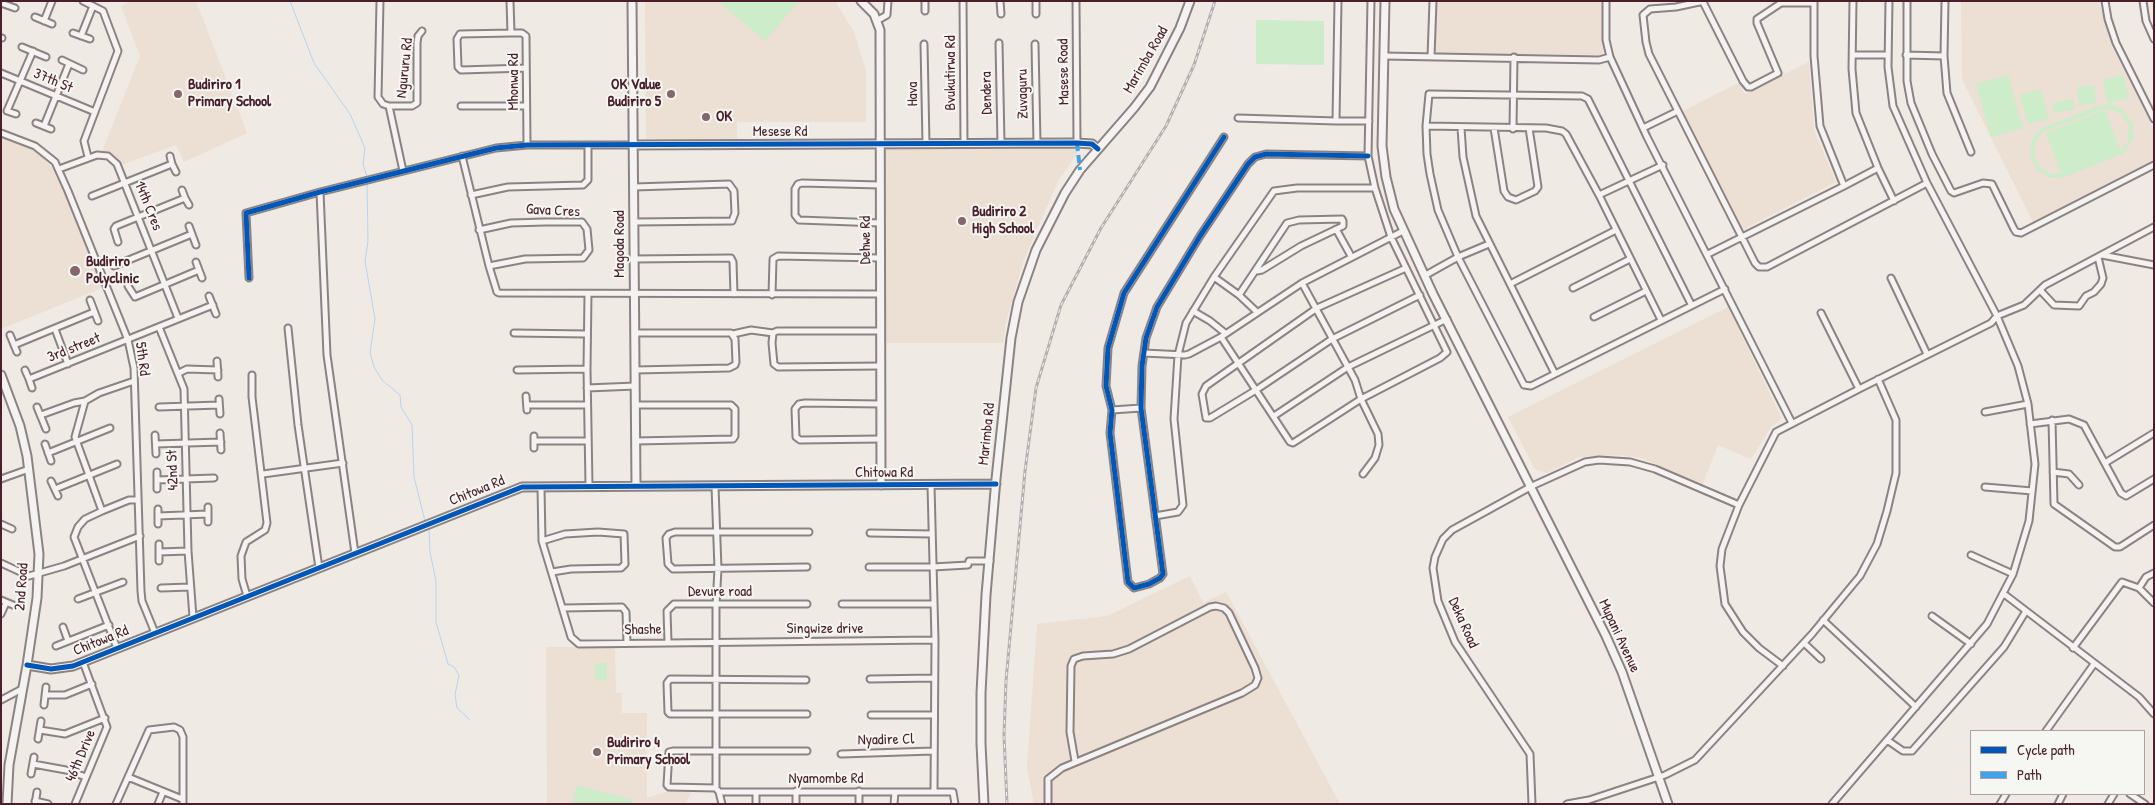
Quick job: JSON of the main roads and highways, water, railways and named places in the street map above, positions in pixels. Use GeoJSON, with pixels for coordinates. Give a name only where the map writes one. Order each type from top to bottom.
{"type":"FeatureCollection","features":[{"type":"Feature","properties":{"kind":"waterway"},"geometry":{"type":"LineString","coordinates":[[290,1],[314,63],[350,114],[365,148],[363,164],[367,177]]}},
{"type":"Feature","properties":{"kind":"waterway"},"geometry":{"type":"LineString","coordinates":[[367,181],[368,241],[365,261],[375,319],[370,353],[374,367],[382,380],[400,395],[401,407],[412,425],[414,477],[425,521]]}},
{"type":"Feature","properties":{"kind":"waterway"},"geometry":{"type":"LineString","coordinates":[[429,529],[430,552],[436,581],[436,622],[448,664],[454,667],[459,675],[455,695],[457,708],[470,720]]}},
{"type":"Feature","properties":{"kind":"railway"},"geometry":{"type":"LineString","coordinates":[[1007,804],[1004,735],[1006,681],[1025,471],[1036,388],[1061,305],[1101,228],[1166,126],[1194,65],[1215,1]]}},
{"type":"Feature","properties":{"kind":"place","name":"Budiriro 1 Primary School"},"geometry":{"type":"Point","coordinates":[178,94]}},
{"type":"Feature","properties":{"kind":"place","name":"OK Value Budiriro 5"},"geometry":{"type":"Point","coordinates":[671,94]}},
{"type":"Feature","properties":{"kind":"place","name":"OK"},"geometry":{"type":"Point","coordinates":[706,117]}},
{"type":"Feature","properties":{"kind":"place","name":"Budiriro 2 High School"},"geometry":{"type":"Point","coordinates":[962,221]}},
{"type":"Feature","properties":{"kind":"place","name":"Budiriro Polyclinic"},"geometry":{"type":"Point","coordinates":[75,271]}},
{"type":"Feature","properties":{"kind":"place","name":"Budiriro 4 Primary School"},"geometry":{"type":"Point","coordinates":[597,752]}}]}
